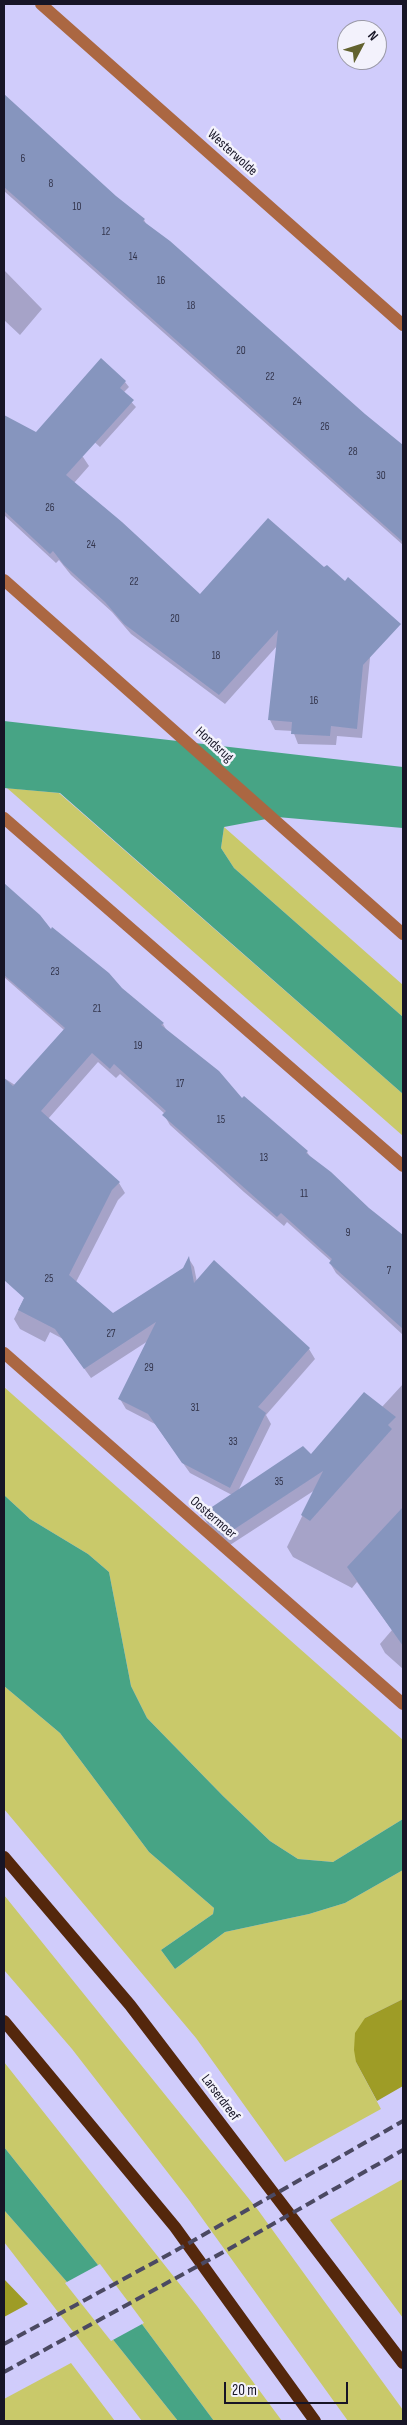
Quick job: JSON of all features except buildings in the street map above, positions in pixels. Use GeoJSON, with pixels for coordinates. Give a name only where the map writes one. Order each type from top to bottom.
{"type":"FeatureCollection","features":[{"type":"Feature","properties":{"kind":"main road","name":"Larserdreef"},"geometry":{"type":"LineString","coordinates":[[4,1857],[130,2004],[403,2363]]}},
{"type":"Feature","properties":{"kind":"main road"},"geometry":{"type":"LineString","coordinates":[[4,2021],[174,2227],[316,2421]]}},
{"type":"Feature","properties":{"kind":"street","name":"Westerwolde"},"geometry":{"type":"LineString","coordinates":[[41,4],[403,325]]}},
{"type":"Feature","properties":{"kind":"street","name":"Hondsrug"},"geometry":{"type":"LineString","coordinates":[[4,580],[403,934]]}},
{"type":"Feature","properties":{"kind":"street"},"geometry":{"type":"LineString","coordinates":[[4,818],[403,1166]]}},
{"type":"Feature","properties":{"kind":"street","name":"Oostermoer"},"geometry":{"type":"LineString","coordinates":[[4,1353],[403,1704]]}},
{"type":"Feature","properties":{"kind":"shaded area"},"geometry":{"type":"Polygon","coordinates":[[[4,721],[403,767],[403,828],[277,817],[224,827],[221,848],[234,868],[403,1017],[403,1094],[60,793],[4,788],[4,721]]]}},
{"type":"Feature","properties":{"kind":"shaded area"},"geometry":{"type":"Polygon","coordinates":[[[7,788],[59,793],[403,1094],[403,1136],[7,788]]]}},
{"type":"Feature","properties":{"kind":"shaded area"},"geometry":{"type":"Polygon","coordinates":[[[224,827],[403,985],[403,1017],[234,868],[221,848],[224,827]]]}},
{"type":"Feature","properties":{"kind":"shaded area"},"geometry":{"type":"Polygon","coordinates":[[[4,1387],[403,1740],[403,1819],[333,1862],[298,1859],[270,1841],[147,1718],[131,1686],[109,1572],[88,1554],[30,1519],[4,1495],[4,1387]]]}},
{"type":"Feature","properties":{"kind":"shaded area"},"geometry":{"type":"Polygon","coordinates":[[[4,1495],[30,1519],[88,1554],[109,1572],[131,1686],[147,1718],[270,1841],[298,1859],[333,1862],[403,1819],[403,1870],[345,1903],[309,1914],[225,1932],[175,1969],[161,1950],[213,1914],[214,1908],[149,1852],[60,1733],[4,1686],[4,1495]]]}},
{"type":"Feature","properties":{"kind":"shaded area"},"geometry":{"type":"Polygon","coordinates":[[[4,1686],[60,1733],[149,1852],[214,1908],[213,1914],[161,1950],[175,1969],[225,1932],[309,1914],[345,1903],[403,1870],[403,1999],[365,2018],[356,2062],[381,2109],[285,2162],[196,2038],[4,1809],[4,1686]]]}},
{"type":"Feature","properties":{"kind":"shaded area"},"geometry":{"type":"Polygon","coordinates":[[[4,1895],[258,2210],[403,2410],[403,2421],[348,2421],[189,2200],[72,2049],[4,1970],[4,1895]]]}},
{"type":"Feature","properties":{"kind":"shaded area"},"geometry":{"type":"Polygon","coordinates":[[[403,1999],[403,2086],[377,2101],[356,2062],[354,2050],[355,2033],[365,2018],[403,1999]]]}},
{"type":"Feature","properties":{"kind":"shaded area"},"geometry":{"type":"Polygon","coordinates":[[[4,2062],[197,2306],[282,2421],[214,2421],[98,2265],[4,2147],[4,2062]]]}},
{"type":"Feature","properties":{"kind":"shaded area"},"geometry":{"type":"Polygon","coordinates":[[[4,2147],[98,2265],[214,2421],[178,2421],[67,2282],[4,2210],[4,2147]]]}},
{"type":"Feature","properties":{"kind":"shaded area"},"geometry":{"type":"Polygon","coordinates":[[[403,2179],[403,2318],[330,2220],[403,2179]]]}},
{"type":"Feature","properties":{"kind":"shaded area"},"geometry":{"type":"Polygon","coordinates":[[[4,2210],[67,2282],[178,2421],[142,2421],[4,2242],[4,2210]]]}},
{"type":"Feature","properties":{"kind":"shaded area"},"geometry":{"type":"Polygon","coordinates":[[[4,2279],[28,2304],[4,2317],[4,2279]]]}},
{"type":"Feature","properties":{"kind":"shaded area"},"geometry":{"type":"Polygon","coordinates":[[[71,2363],[115,2421],[4,2421],[4,2399],[71,2363]]]}},
{"type":"Feature","properties":{"kind":"pier"},"geometry":{"type":"Polygon","coordinates":[[[100,2264],[144,2323],[111,2341],[65,2283],[100,2264]]]}},
{"type":"Feature","properties":{"kind":"railway"},"geometry":{"type":"LineString","coordinates":[[4,2344],[175,2251],[403,2121]]}},
{"type":"Feature","properties":{"kind":"railway"},"geometry":{"type":"LineString","coordinates":[[4,2372],[229,2249],[403,2150]]}}]}
